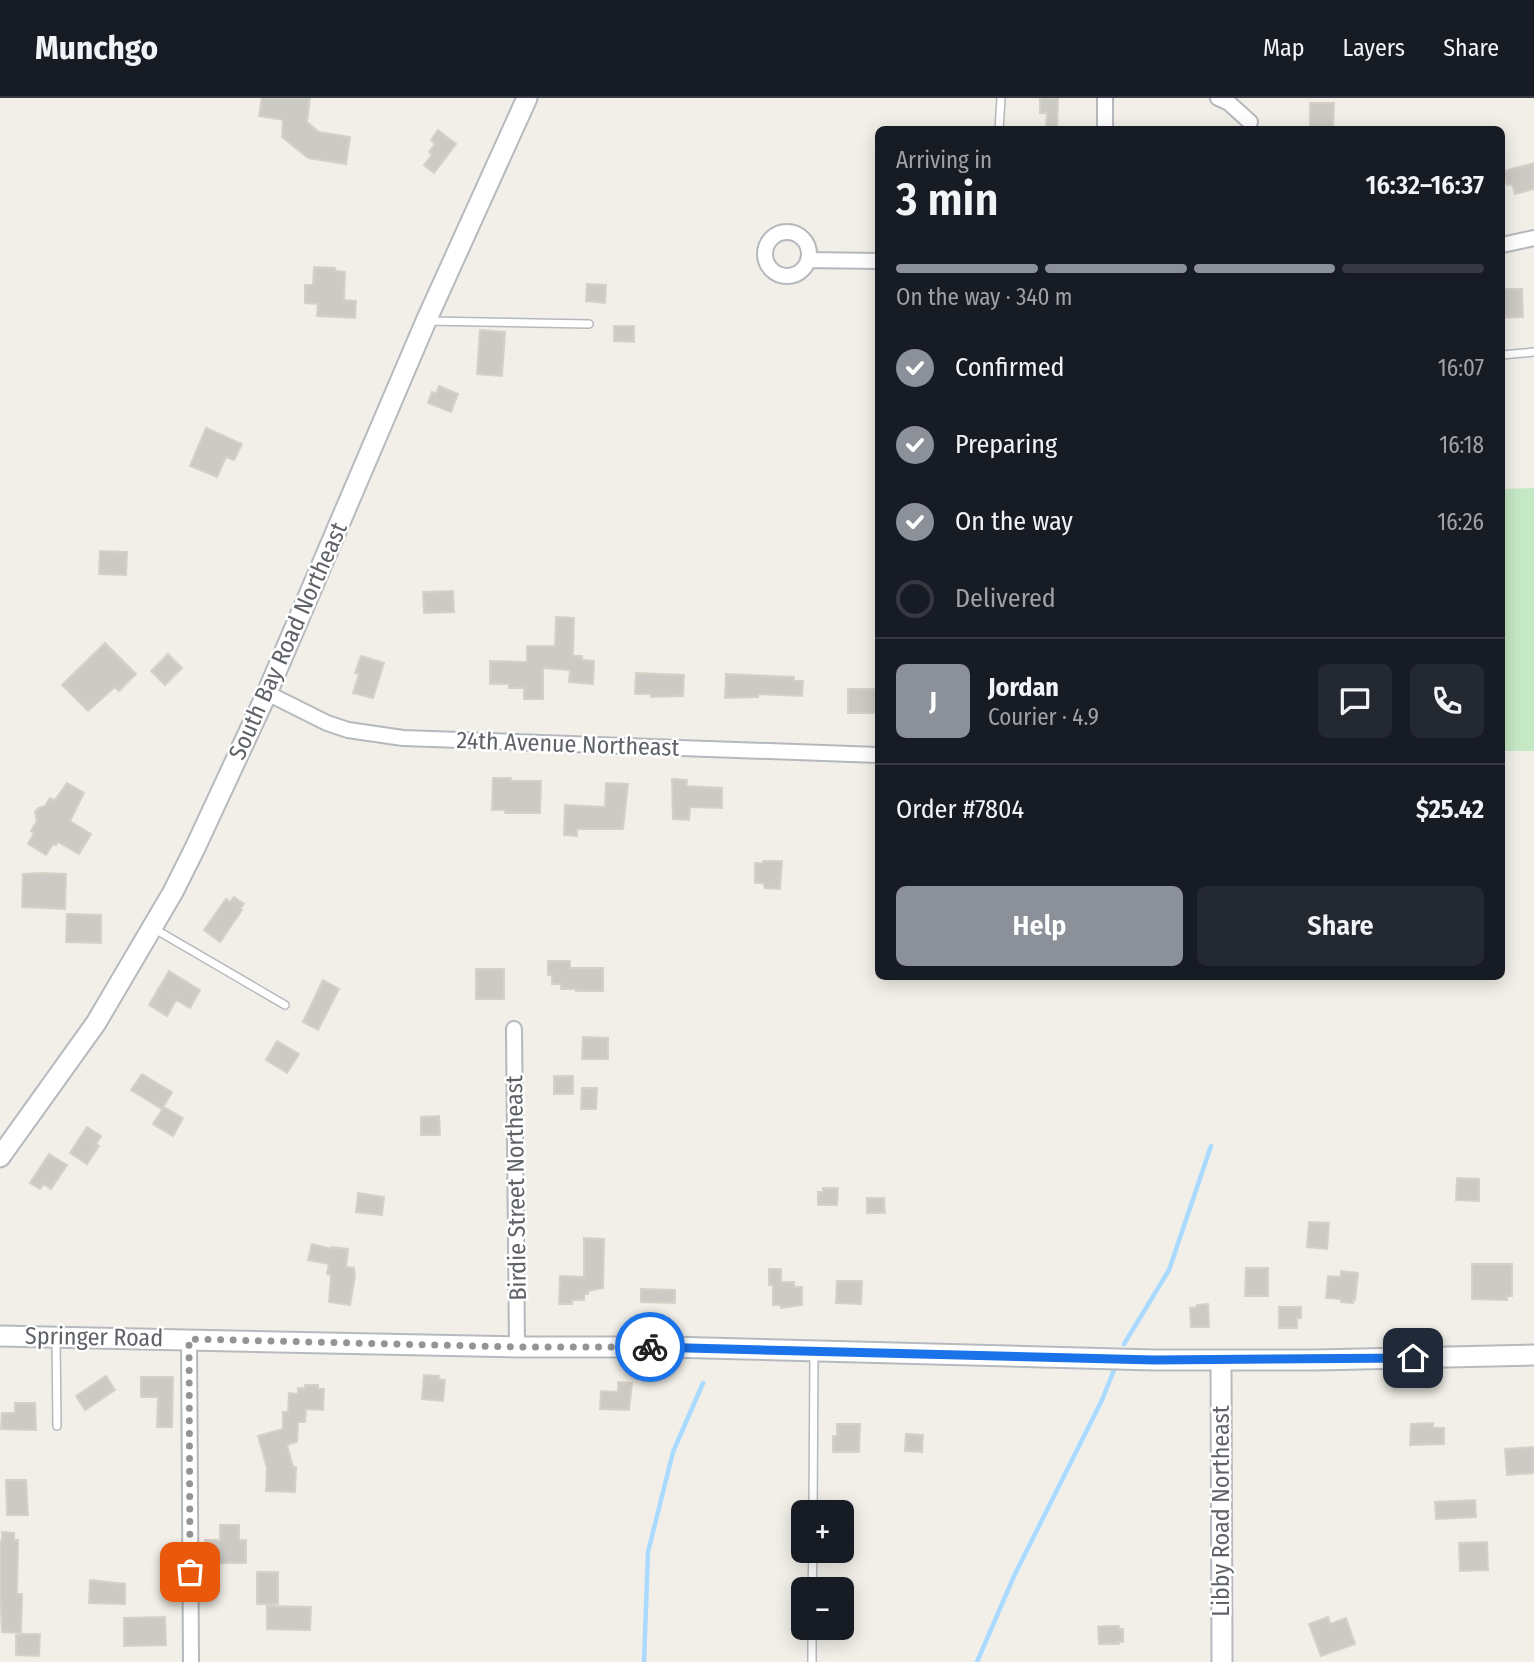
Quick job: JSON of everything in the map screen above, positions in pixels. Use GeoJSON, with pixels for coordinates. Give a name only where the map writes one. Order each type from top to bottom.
{"type":"FeatureCollection","features":[{"type":"Feature","properties":{"kind":"street","name":"South Bay Road Northeast"},"geometry":{"type":"LineString","coordinates":[[0,1157],[96,1023],[195,848],[267,693],[426,321],[527,98]]}},
{"type":"Feature","properties":{"kind":"street"},"geometry":{"type":"LineString","coordinates":[[1105,98],[1105,126]]}},
{"type":"Feature","properties":{"kind":"street"},"geometry":{"type":"LineString","coordinates":[[1218,98],[1229,103],[1250,121]]}},
{"type":"Feature","properties":{"kind":"street"},"geometry":{"type":"LineString","coordinates":[[1505,244],[1534,238]]}},
{"type":"Feature","properties":{"kind":"street"},"geometry":{"type":"LineString","coordinates":[[808,260],[875,261]]}},
{"type":"Feature","properties":{"kind":"street","name":"24th Avenue Northeast"},"geometry":{"type":"LineString","coordinates":[[267,693],[327,723],[369,735],[875,755]]}},
{"type":"Feature","properties":{"kind":"street","name":"Birdie Street Northeast"},"geometry":{"type":"LineString","coordinates":[[514,1029],[517,1347]]}},
{"type":"Feature","properties":{"kind":"street","name":"Springer Road"},"geometry":{"type":"LineString","coordinates":[[0,1336],[517,1347],[669,1347],[1097,1359],[1221,1360],[1534,1355]]}},
{"type":"Feature","properties":{"kind":"street"},"geometry":{"type":"LineString","coordinates":[[189,1339],[191,1662]]}},
{"type":"Feature","properties":{"kind":"street","name":"Libby Road Northeast"},"geometry":{"type":"LineString","coordinates":[[1221,1360],[1222,1662]]}},
{"type":"Feature","properties":{"kind":"lane"},"geometry":{"type":"LineString","coordinates":[[999,126],[1001,98]]}},
{"type":"Feature","properties":{"kind":"lane"},"geometry":{"type":"LineString","coordinates":[[426,321],[589,324]]}},
{"type":"Feature","properties":{"kind":"lane"},"geometry":{"type":"LineString","coordinates":[[1505,355],[1534,352]]}},
{"type":"Feature","properties":{"kind":"lane"},"geometry":{"type":"LineString","coordinates":[[152,928],[285,1005]]}},
{"type":"Feature","properties":{"kind":"lane"},"geometry":{"type":"LineString","coordinates":[[56,1337],[57,1426]]}},
{"type":"Feature","properties":{"kind":"lane"},"geometry":{"type":"LineString","coordinates":[[813,1500],[814,1351]]}},
{"type":"Feature","properties":{"kind":"lane"},"geometry":{"type":"LineString","coordinates":[[811,1662],[812,1640]]}},
{"type":"Feature","properties":{"kind":"green space"},"geometry":{"type":"Polygon","coordinates":[[[1534,488],[1534,751],[1505,751],[1505,489],[1534,488]]]}},
{"type":"Feature","properties":{"kind":"building"},"geometry":{"type":"Polygon","coordinates":[[[262,98],[310,98],[307,122],[319,132],[350,137],[346,164],[308,158],[282,137],[283,120],[259,116],[262,98]]]}},
{"type":"Feature","properties":{"kind":"building"},"geometry":{"type":"Polygon","coordinates":[[[1040,98],[1058,98],[1057,126],[1046,126],[1047,113],[1040,113],[1040,98]]]}},
{"type":"Feature","properties":{"kind":"building"},"geometry":{"type":"Polygon","coordinates":[[[1310,103],[1334,103],[1333,126],[1310,126],[1310,103]]]}},
{"type":"Feature","properties":{"kind":"building"},"geometry":{"type":"Polygon","coordinates":[[[438,130],[456,144],[434,173],[424,165],[432,155],[429,152],[435,144],[431,140],[438,130]]]}},
{"type":"Feature","properties":{"kind":"building"},"geometry":{"type":"Polygon","coordinates":[[[1534,163],[1534,189],[1515,194],[1512,184],[1507,185],[1505,171],[1534,163]]]}},
{"type":"Feature","properties":{"kind":"building"},"geometry":{"type":"Polygon","coordinates":[[[314,267],[335,268],[335,271],[345,272],[344,300],[356,301],[355,318],[317,316],[318,304],[305,303],[305,285],[313,285],[314,267]]]}},
{"type":"Feature","properties":{"kind":"building"},"geometry":{"type":"Polygon","coordinates":[[[587,284],[606,285],[605,303],[586,301],[587,284]]]}},
{"type":"Feature","properties":{"kind":"building"},"geometry":{"type":"Polygon","coordinates":[[[1505,289],[1522,289],[1523,317],[1505,318],[1505,289]]]}},
{"type":"Feature","properties":{"kind":"building"},"geometry":{"type":"Polygon","coordinates":[[[614,326],[634,326],[634,342],[614,341],[614,326]]]}},
{"type":"Feature","properties":{"kind":"building"},"geometry":{"type":"Polygon","coordinates":[[[480,330],[505,332],[502,376],[477,374],[480,330]]]}},
{"type":"Feature","properties":{"kind":"building"},"geometry":{"type":"Polygon","coordinates":[[[439,386],[458,394],[451,412],[428,403],[432,392],[436,394],[439,386]]]}},
{"type":"Feature","properties":{"kind":"building"},"geometry":{"type":"Polygon","coordinates":[[[206,428],[242,444],[234,460],[226,457],[217,477],[190,466],[206,428]]]}},
{"type":"Feature","properties":{"kind":"building"},"geometry":{"type":"Polygon","coordinates":[[[100,551],[127,552],[126,575],[99,574],[100,551]]]}},
{"type":"Feature","properties":{"kind":"building"},"geometry":{"type":"Polygon","coordinates":[[[453,591],[454,612],[424,613],[423,592],[453,591]]]}},
{"type":"Feature","properties":{"kind":"building"},"geometry":{"type":"Polygon","coordinates":[[[556,617],[574,618],[573,656],[594,661],[593,684],[569,682],[570,670],[543,668],[543,699],[524,699],[524,688],[509,688],[509,684],[490,684],[490,661],[527,662],[527,646],[555,646],[556,617]]]}},
{"type":"Feature","properties":{"kind":"building"},"geometry":{"type":"Polygon","coordinates":[[[105,643],[136,674],[119,691],[115,687],[88,711],[62,685],[105,643]]]}},
{"type":"Feature","properties":{"kind":"building"},"geometry":{"type":"Polygon","coordinates":[[[168,654],[182,668],[165,685],[151,671],[168,654]]]}},
{"type":"Feature","properties":{"kind":"building"},"geometry":{"type":"Polygon","coordinates":[[[361,656],[384,663],[373,698],[353,693],[359,674],[355,673],[361,656]]]}},
{"type":"Feature","properties":{"kind":"building"},"geometry":{"type":"Polygon","coordinates":[[[636,673],[684,675],[683,696],[651,697],[651,694],[635,694],[636,673]]]}},
{"type":"Feature","properties":{"kind":"building"},"geometry":{"type":"Polygon","coordinates":[[[726,674],[794,677],[794,681],[803,681],[802,696],[758,694],[758,697],[725,698],[726,674]]]}},
{"type":"Feature","properties":{"kind":"building"},"geometry":{"type":"Polygon","coordinates":[[[848,689],[875,689],[875,713],[848,713],[848,689]]]}},
{"type":"Feature","properties":{"kind":"building"},"geometry":{"type":"Polygon","coordinates":[[[493,778],[541,781],[540,813],[505,813],[505,810],[492,810],[493,778]]]}},
{"type":"Feature","properties":{"kind":"building"},"geometry":{"type":"Polygon","coordinates":[[[672,779],[687,780],[686,786],[722,788],[722,808],[690,807],[689,820],[673,819],[672,779]]]}},
{"type":"Feature","properties":{"kind":"building"},"geometry":{"type":"Polygon","coordinates":[[[67,783],[84,793],[70,821],[91,834],[79,854],[58,842],[53,844],[46,855],[28,844],[37,821],[35,812],[45,806],[50,798],[55,800],[67,783]]]}},
{"type":"Feature","properties":{"kind":"building"},"geometry":{"type":"Polygon","coordinates":[[[606,783],[628,784],[623,829],[577,829],[577,836],[564,835],[565,805],[605,807],[606,783]]]}},
{"type":"Feature","properties":{"kind":"building"},"geometry":{"type":"Polygon","coordinates":[[[782,861],[780,889],[765,888],[763,883],[755,883],[755,863],[782,861]]]}},
{"type":"Feature","properties":{"kind":"building"},"geometry":{"type":"Polygon","coordinates":[[[23,874],[66,874],[65,909],[22,907],[23,874]]]}},
{"type":"Feature","properties":{"kind":"building"},"geometry":{"type":"Polygon","coordinates":[[[234,897],[244,904],[220,942],[204,930],[226,899],[230,902],[234,897]]]}},
{"type":"Feature","properties":{"kind":"building"},"geometry":{"type":"Polygon","coordinates":[[[67,914],[101,915],[101,943],[66,942],[67,914]]]}},
{"type":"Feature","properties":{"kind":"building"},"geometry":{"type":"Polygon","coordinates":[[[548,961],[570,961],[570,968],[603,968],[603,991],[561,989],[561,984],[552,984],[552,975],[548,975],[548,961]]]}},
{"type":"Feature","properties":{"kind":"building"},"geometry":{"type":"Polygon","coordinates":[[[476,969],[504,969],[504,999],[476,999],[476,969]]]}},
{"type":"Feature","properties":{"kind":"building"},"geometry":{"type":"Polygon","coordinates":[[[169,971],[200,990],[190,1008],[176,1000],[167,1016],[149,1005],[169,971]]]}},
{"type":"Feature","properties":{"kind":"building"},"geometry":{"type":"Polygon","coordinates":[[[323,980],[339,989],[318,1030],[303,1022],[323,980]]]}},
{"type":"Feature","properties":{"kind":"building"},"geometry":{"type":"Polygon","coordinates":[[[583,1037],[608,1038],[608,1059],[582,1059],[583,1037]]]}},
{"type":"Feature","properties":{"kind":"building"},"geometry":{"type":"Polygon","coordinates":[[[277,1041],[299,1054],[287,1073],[266,1060],[277,1041]]]}},
{"type":"Feature","properties":{"kind":"building"},"geometry":{"type":"Polygon","coordinates":[[[142,1074],[172,1092],[162,1109],[131,1090],[142,1074]]]}},
{"type":"Feature","properties":{"kind":"building"},"geometry":{"type":"Polygon","coordinates":[[[554,1076],[573,1076],[573,1094],[554,1094],[554,1076]]]}},
{"type":"Feature","properties":{"kind":"building"},"geometry":{"type":"Polygon","coordinates":[[[582,1088],[597,1088],[596,1109],[581,1109],[582,1088]]]}},
{"type":"Feature","properties":{"kind":"building"},"geometry":{"type":"Polygon","coordinates":[[[164,1107],[183,1118],[173,1136],[153,1124],[164,1107]]]}},
{"type":"Feature","properties":{"kind":"building"},"geometry":{"type":"Polygon","coordinates":[[[439,1116],[440,1135],[421,1135],[421,1117],[439,1116]]]}},
{"type":"Feature","properties":{"kind":"building"},"geometry":{"type":"Polygon","coordinates":[[[87,1127],[101,1136],[96,1144],[99,1146],[87,1164],[70,1153],[87,1127]]]}},
{"type":"Feature","properties":{"kind":"building"},"geometry":{"type":"Polygon","coordinates":[[[49,1154],[67,1165],[51,1189],[44,1184],[40,1189],[30,1183],[49,1154]]]}},
{"type":"Feature","properties":{"kind":"building"},"geometry":{"type":"Polygon","coordinates":[[[1457,1178],[1479,1179],[1479,1201],[1456,1200],[1457,1178]]]}},
{"type":"Feature","properties":{"kind":"building"},"geometry":{"type":"Polygon","coordinates":[[[823,1188],[838,1188],[837,1205],[818,1205],[818,1192],[823,1192],[823,1188]]]}},
{"type":"Feature","properties":{"kind":"building"},"geometry":{"type":"Polygon","coordinates":[[[358,1193],[384,1197],[382,1215],[356,1212],[358,1193]]]}},
{"type":"Feature","properties":{"kind":"building"},"geometry":{"type":"Polygon","coordinates":[[[867,1198],[884,1198],[885,1213],[867,1213],[867,1198]]]}},
{"type":"Feature","properties":{"kind":"building"},"geometry":{"type":"Polygon","coordinates":[[[1309,1222],[1329,1223],[1327,1249],[1307,1247],[1309,1222]]]}},
{"type":"Feature","properties":{"kind":"building"},"geometry":{"type":"Polygon","coordinates":[[[584,1238],[604,1239],[603,1288],[588,1291],[588,1294],[584,1294],[584,1300],[559,1304],[560,1276],[584,1277],[584,1238]]]}},
{"type":"Feature","properties":{"kind":"building"},"geometry":{"type":"Polygon","coordinates":[[[312,1244],[331,1249],[348,1249],[346,1267],[354,1268],[355,1276],[350,1305],[329,1302],[329,1264],[308,1260],[312,1244]]]}},
{"type":"Feature","properties":{"kind":"building"},"geometry":{"type":"Polygon","coordinates":[[[1472,1264],[1512,1264],[1512,1296],[1507,1296],[1507,1300],[1472,1299],[1472,1264]]]}},
{"type":"Feature","properties":{"kind":"building"},"geometry":{"type":"Polygon","coordinates":[[[1246,1268],[1268,1268],[1268,1296],[1245,1296],[1246,1268]]]}},
{"type":"Feature","properties":{"kind":"building"},"geometry":{"type":"Polygon","coordinates":[[[769,1269],[781,1269],[781,1282],[794,1282],[794,1287],[802,1287],[802,1305],[781,1308],[781,1305],[773,1305],[773,1285],[769,1285],[769,1269]]]}},
{"type":"Feature","properties":{"kind":"building"},"geometry":{"type":"Polygon","coordinates":[[[1341,1271],[1358,1273],[1353,1303],[1326,1298],[1328,1276],[1341,1277],[1341,1271]]]}},
{"type":"Feature","properties":{"kind":"building"},"geometry":{"type":"Polygon","coordinates":[[[837,1281],[862,1281],[861,1304],[836,1303],[837,1281]]]}},
{"type":"Feature","properties":{"kind":"building"},"geometry":{"type":"Polygon","coordinates":[[[641,1289],[675,1290],[675,1303],[641,1302],[641,1289]]]}},
{"type":"Feature","properties":{"kind":"building"},"geometry":{"type":"Polygon","coordinates":[[[1208,1304],[1209,1327],[1191,1327],[1190,1308],[1208,1304]]]}},
{"type":"Feature","properties":{"kind":"building"},"geometry":{"type":"Polygon","coordinates":[[[1279,1307],[1301,1307],[1297,1328],[1279,1328],[1279,1307]]]}},
{"type":"Feature","properties":{"kind":"building"},"geometry":{"type":"Polygon","coordinates":[[[424,1375],[439,1376],[438,1379],[445,1380],[443,1401],[422,1399],[424,1375]]]}},
{"type":"Feature","properties":{"kind":"building"},"geometry":{"type":"Polygon","coordinates":[[[106,1376],[115,1390],[85,1410],[76,1396],[106,1376]]]}},
{"type":"Feature","properties":{"kind":"building"},"geometry":{"type":"Polygon","coordinates":[[[141,1377],[173,1377],[172,1427],[157,1427],[158,1397],[141,1397],[141,1377]]]}},
{"type":"Feature","properties":{"kind":"building"},"geometry":{"type":"Polygon","coordinates":[[[618,1382],[632,1383],[629,1410],[600,1409],[601,1391],[618,1392],[618,1382]]]}},
{"type":"Feature","properties":{"kind":"building"},"geometry":{"type":"Polygon","coordinates":[[[305,1385],[318,1385],[318,1389],[324,1389],[323,1410],[306,1409],[305,1422],[298,1422],[297,1442],[287,1445],[293,1467],[296,1467],[295,1492],[266,1491],[267,1468],[258,1436],[283,1429],[283,1412],[288,1412],[289,1393],[298,1394],[298,1388],[305,1388],[305,1385]]]}},
{"type":"Feature","properties":{"kind":"building"},"geometry":{"type":"Polygon","coordinates":[[[15,1403],[35,1403],[36,1430],[1,1429],[2,1413],[15,1413],[15,1403]]]}},
{"type":"Feature","properties":{"kind":"building"},"geometry":{"type":"Polygon","coordinates":[[[1433,1423],[1433,1428],[1444,1428],[1444,1444],[1410,1445],[1411,1424],[1433,1423]]]}},
{"type":"Feature","properties":{"kind":"building"},"geometry":{"type":"Polygon","coordinates":[[[837,1424],[860,1424],[859,1452],[833,1452],[833,1436],[837,1436],[837,1424]]]}},
{"type":"Feature","properties":{"kind":"building"},"geometry":{"type":"Polygon","coordinates":[[[906,1434],[923,1435],[922,1452],[905,1451],[906,1434]]]}},
{"type":"Feature","properties":{"kind":"building"},"geometry":{"type":"Polygon","coordinates":[[[1534,1447],[1534,1473],[1507,1475],[1505,1449],[1534,1447]]]}},
{"type":"Feature","properties":{"kind":"building"},"geometry":{"type":"Polygon","coordinates":[[[6,1480],[26,1480],[28,1515],[7,1515],[6,1480]]]}},
{"type":"Feature","properties":{"kind":"building"},"geometry":{"type":"Polygon","coordinates":[[[1475,1500],[1476,1517],[1436,1519],[1435,1502],[1475,1500]]]}},
{"type":"Feature","properties":{"kind":"building"},"geometry":{"type":"Polygon","coordinates":[[[220,1525],[239,1525],[239,1540],[246,1540],[246,1563],[205,1563],[205,1540],[220,1540],[220,1525]]]}},
{"type":"Feature","properties":{"kind":"building"},"geometry":{"type":"Polygon","coordinates":[[[2,1532],[14,1533],[14,1540],[18,1540],[17,1594],[22,1594],[21,1633],[2,1632],[2,1532]]]}},
{"type":"Feature","properties":{"kind":"building"},"geometry":{"type":"Polygon","coordinates":[[[1487,1542],[1488,1570],[1460,1571],[1459,1543],[1487,1542]]]}},
{"type":"Feature","properties":{"kind":"building"},"geometry":{"type":"Polygon","coordinates":[[[257,1572],[278,1572],[278,1604],[257,1604],[257,1572]]]}},
{"type":"Feature","properties":{"kind":"building"},"geometry":{"type":"Polygon","coordinates":[[[90,1580],[125,1584],[125,1604],[89,1603],[90,1580]]]}},
{"type":"Feature","properties":{"kind":"building"},"geometry":{"type":"Polygon","coordinates":[[[267,1606],[311,1607],[310,1630],[267,1629],[267,1606]]]}},
{"type":"Feature","properties":{"kind":"building"},"geometry":{"type":"Polygon","coordinates":[[[165,1617],[166,1645],[124,1646],[124,1618],[165,1617]]]}},
{"type":"Feature","properties":{"kind":"building"},"geometry":{"type":"Polygon","coordinates":[[[1328,1617],[1330,1624],[1346,1618],[1355,1644],[1321,1656],[1309,1624],[1328,1617]]]}},
{"type":"Feature","properties":{"kind":"building"},"geometry":{"type":"Polygon","coordinates":[[[1119,1626],[1119,1629],[1123,1629],[1123,1642],[1099,1644],[1098,1627],[1119,1626]]]}},
{"type":"Feature","properties":{"kind":"building"},"geometry":{"type":"Polygon","coordinates":[[[16,1634],[40,1634],[39,1656],[16,1655],[16,1634]]]}},
{"type":"Feature","properties":{"kind":"waterway"},"geometry":{"type":"LineString","coordinates":[[1124,1344],[1169,1270],[1211,1146]]}},
{"type":"Feature","properties":{"kind":"waterway"},"geometry":{"type":"LineString","coordinates":[[977,1662],[1014,1576],[1102,1400],[1114,1370]]}},
{"type":"Feature","properties":{"kind":"waterway"},"geometry":{"type":"LineString","coordinates":[[644,1662],[648,1552],[673,1452],[703,1383]]}},
{"type":"Feature","properties":{"kind":"way so far"},"geometry":{"type":"LineString","coordinates":[[190,1572],[189,1339],[517,1347],[650,1347]]}},
{"type":"Feature","properties":{"kind":"route"},"geometry":{"type":"LineString","coordinates":[[650,1347],[1154,1360],[1413,1358]]}}]}
